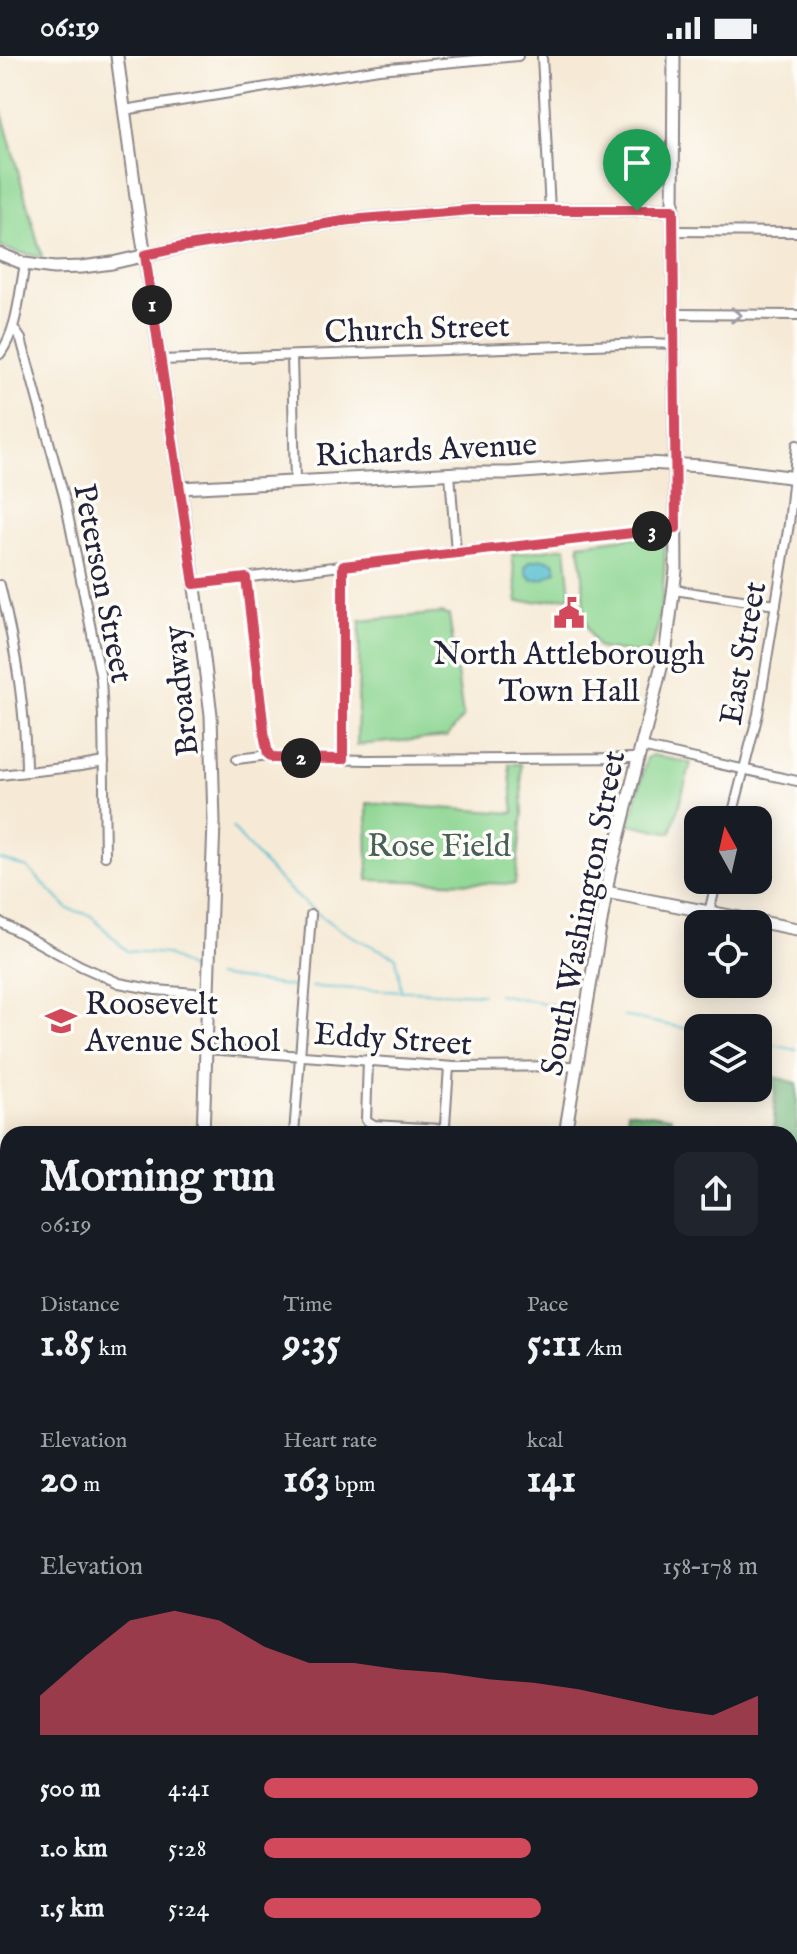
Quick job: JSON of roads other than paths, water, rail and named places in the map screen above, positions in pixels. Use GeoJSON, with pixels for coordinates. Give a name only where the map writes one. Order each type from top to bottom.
{"type":"FeatureCollection","features":[{"type":"Feature","properties":{"kind":"street","name":"Broadway"},"geometry":{"type":"LineString","coordinates":[[117,56],[207,676],[213,750],[214,822],[203,1126]]}},
{"type":"Feature","properties":{"kind":"street"},"geometry":{"type":"LineString","coordinates":[[124,110],[379,69],[518,56]]}},
{"type":"Feature","properties":{"kind":"street"},"geometry":{"type":"LineString","coordinates":[[542,56],[550,211]]}},
{"type":"Feature","properties":{"kind":"street","name":"South Washington Street"},"geometry":{"type":"LineString","coordinates":[[566,1126],[606,892],[666,648],[674,590],[674,56]]}},
{"type":"Feature","properties":{"kind":"street"},"geometry":{"type":"LineString","coordinates":[[0,254],[25,264],[54,268],[82,267],[182,247],[350,220],[472,210],[673,210]]}},
{"type":"Feature","properties":{"kind":"street"},"geometry":{"type":"LineString","coordinates":[[674,231],[797,232]]}},
{"type":"Feature","properties":{"kind":"street"},"geometry":{"type":"LineString","coordinates":[[0,354],[17,314],[25,264]]}},
{"type":"Feature","properties":{"kind":"street"},"geometry":{"type":"LineString","coordinates":[[675,314],[797,315]]}},
{"type":"Feature","properties":{"kind":"street","name":"Peterson Street"},"geometry":{"type":"LineString","coordinates":[[13,327],[21,339],[65,500],[101,679],[105,856]]}},
{"type":"Feature","properties":{"kind":"street","name":"Church Street"},"geometry":{"type":"LineString","coordinates":[[161,360],[675,344]]}},
{"type":"Feature","properties":{"kind":"street"},"geometry":{"type":"LineString","coordinates":[[292,356],[295,482]]}},
{"type":"Feature","properties":{"kind":"street","name":"East Street"},"geometry":{"type":"LineString","coordinates":[[735,806],[758,714],[795,478],[797,445]]}},
{"type":"Feature","properties":{"kind":"street","name":"Richards Avenue"},"geometry":{"type":"LineString","coordinates":[[180,488],[510,473],[647,463],[702,466],[795,478]]}},
{"type":"Feature","properties":{"kind":"street"},"geometry":{"type":"LineString","coordinates":[[450,474],[456,552]]}},
{"type":"Feature","properties":{"kind":"street"},"geometry":{"type":"LineString","coordinates":[[194,584],[676,528]]}},
{"type":"Feature","properties":{"kind":"street"},"geometry":{"type":"LineString","coordinates":[[343,566],[343,759]]}},
{"type":"Feature","properties":{"kind":"street"},"geometry":{"type":"LineString","coordinates":[[246,578],[269,755]]}},
{"type":"Feature","properties":{"kind":"street"},"geometry":{"type":"LineString","coordinates":[[0,585],[21,697],[26,772]]}},
{"type":"Feature","properties":{"kind":"street"},"geometry":{"type":"LineString","coordinates":[[674,590],[776,605]]}},
{"type":"Feature","properties":{"kind":"street"},"geometry":{"type":"LineString","coordinates":[[237,759],[269,755],[274,758],[343,759],[639,753],[744,769],[797,781]]}},
{"type":"Feature","properties":{"kind":"street"},"geometry":{"type":"LineString","coordinates":[[0,775],[104,762]]}},
{"type":"Feature","properties":{"kind":"street"},"geometry":{"type":"LineString","coordinates":[[606,892],[699,910]]}},
{"type":"Feature","properties":{"kind":"street"},"geometry":{"type":"LineString","coordinates":[[295,1126],[311,915]]}},
{"type":"Feature","properties":{"kind":"street"},"geometry":{"type":"LineString","coordinates":[[0,922],[119,983],[156,990],[208,994]]}},
{"type":"Feature","properties":{"kind":"street"},"geometry":{"type":"LineString","coordinates":[[772,924],[797,929]]}},
{"type":"Feature","properties":{"kind":"street","name":"Eddy Street"},"geometry":{"type":"LineString","coordinates":[[206,1049],[449,1067],[577,1066]]}},
{"type":"Feature","properties":{"kind":"street"},"geometry":{"type":"LineString","coordinates":[[368,1060],[366,1120],[374,1125],[391,1126]]}},
{"type":"Feature","properties":{"kind":"street"},"geometry":{"type":"LineString","coordinates":[[444,1126],[449,1067]]}},
{"type":"Feature","properties":{"kind":"water"},"geometry":{"type":"Polygon","coordinates":[[[544,559],[554,562],[557,571],[543,579],[533,580],[527,575],[525,567],[531,561],[544,559]]]}},
{"type":"Feature","properties":{"kind":"waterway"},"geometry":{"type":"LineString","coordinates":[[232,827],[267,867],[320,916],[342,931],[396,957],[401,989]]}},
{"type":"Feature","properties":{"kind":"waterway"},"geometry":{"type":"LineString","coordinates":[[0,859],[28,868],[68,909],[90,915],[127,951],[166,954],[195,972]]}},
{"type":"Feature","properties":{"kind":"waterway"},"geometry":{"type":"LineString","coordinates":[[216,976],[294,987]]}},
{"type":"Feature","properties":{"kind":"waterway"},"geometry":{"type":"LineString","coordinates":[[311,987],[482,994]]}},
{"type":"Feature","properties":{"kind":"waterway"},"geometry":{"type":"LineString","coordinates":[[498,994],[575,1009]]}},
{"type":"Feature","properties":{"kind":"waterway"},"geometry":{"type":"LineString","coordinates":[[623,1016],[684,1028]]}},
{"type":"Feature","properties":{"kind":"waterway"},"geometry":{"type":"LineString","coordinates":[[772,1045],[797,1050]]}},
{"type":"Feature","properties":{"kind":"place","name":"North Attleborough Town Hall"},"geometry":{"type":"Point","coordinates":[569,613]}},
{"type":"Feature","properties":{"kind":"place","name":"Roosevelt Avenue School"},"geometry":{"type":"Point","coordinates":[61,1021]}},
{"type":"Feature","properties":{"kind":"park label","name":"Rose Field"},"geometry":{"type":"Point","coordinates":[439,845]}}]}
